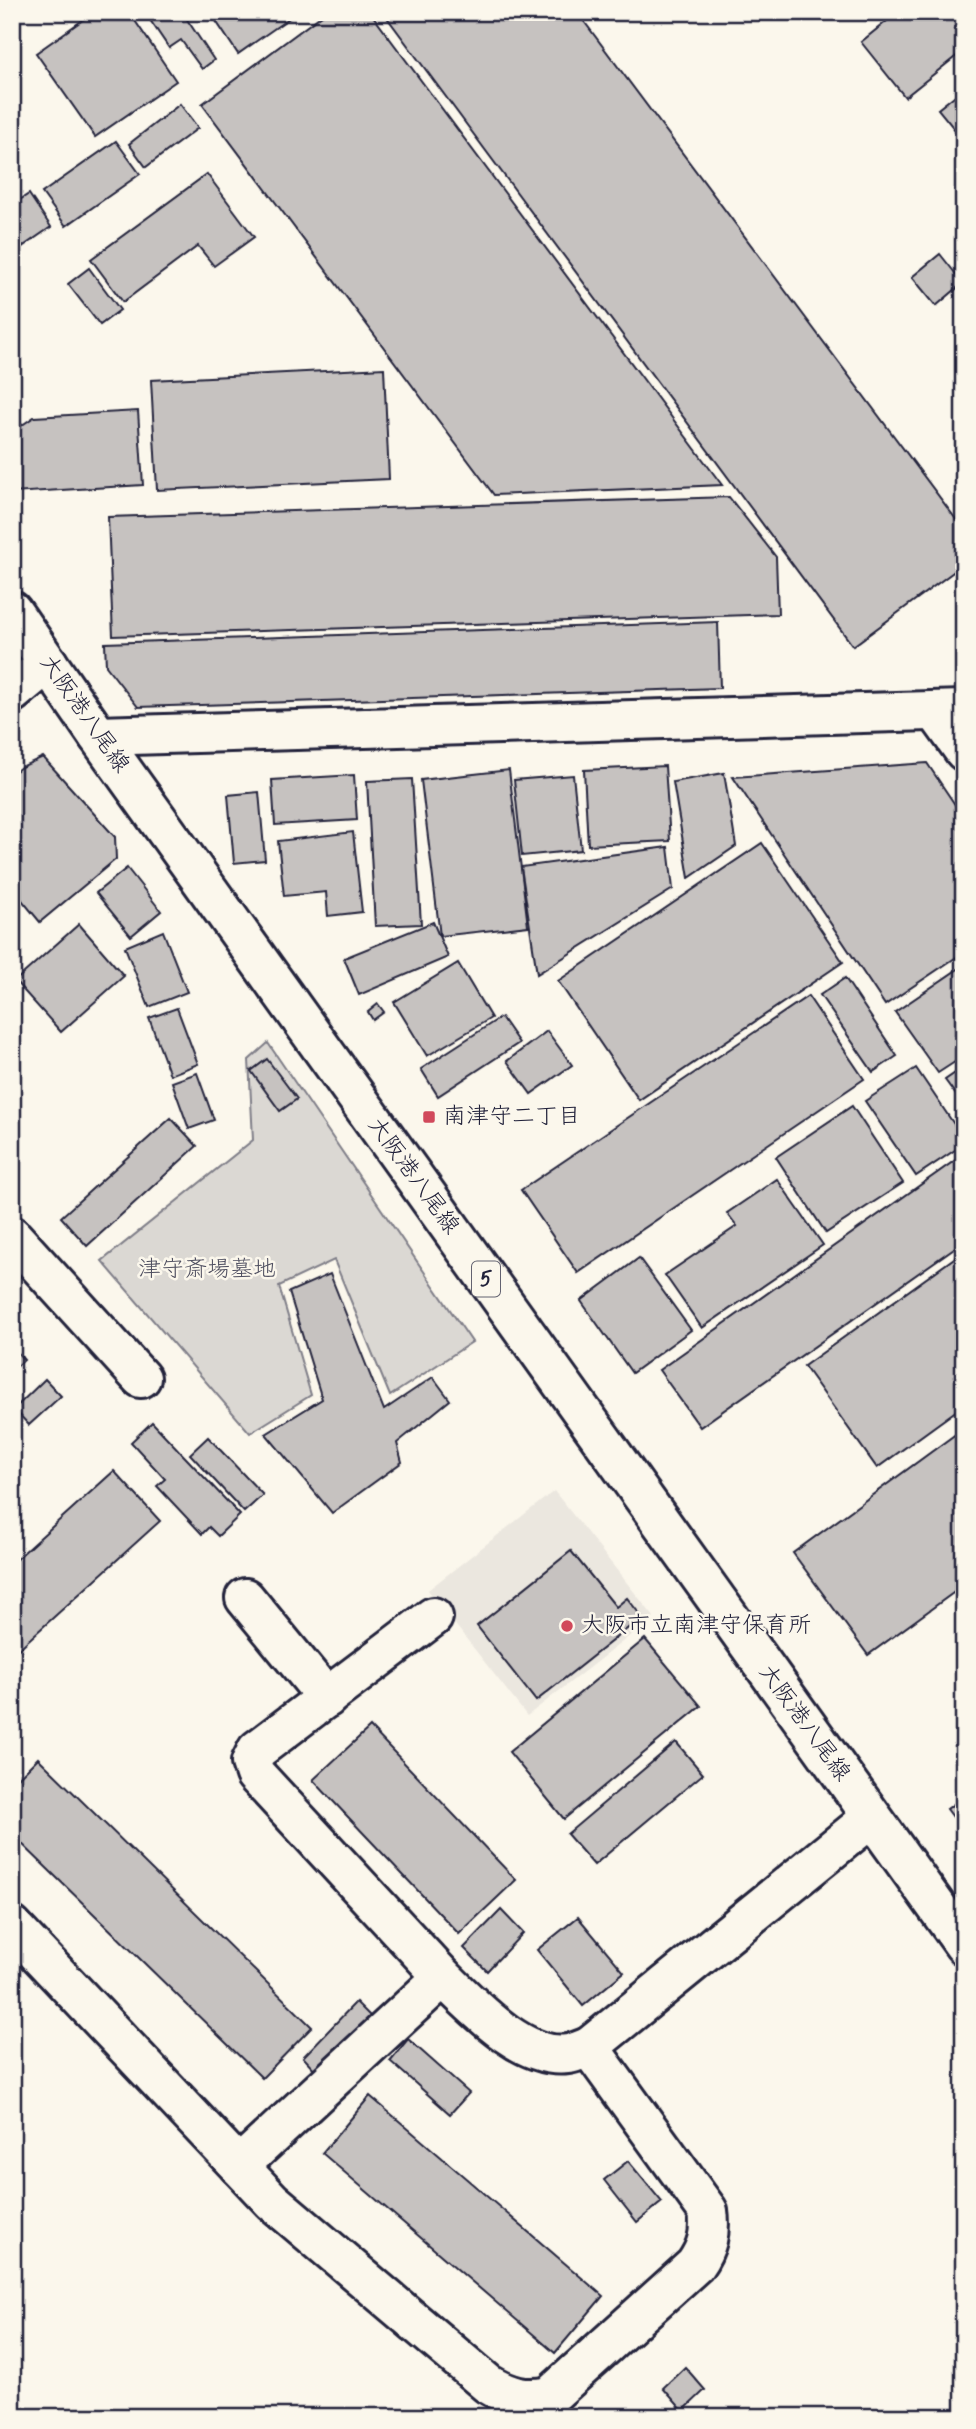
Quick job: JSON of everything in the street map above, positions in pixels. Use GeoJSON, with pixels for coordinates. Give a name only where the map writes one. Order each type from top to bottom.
{"type":"FeatureCollection","features":[{"type":"Feature","properties":{"kind":"street","name":"大阪港八尾線"},"geometry":{"type":"LineString","coordinates":[[12,611],[98,736],[964,1945]]}},
{"type":"Feature","properties":{"kind":"street"},"geometry":{"type":"LineString","coordinates":[[12,694],[48,663]]}},
{"type":"Feature","properties":{"kind":"street"},"geometry":{"type":"LineString","coordinates":[[98,736],[950,711],[964,751]]}},
{"type":"Feature","properties":{"kind":"street"},"geometry":{"type":"LineString","coordinates":[[12,1236],[141,1378]]}},
{"type":"Feature","properties":{"kind":"street"},"geometry":{"type":"LineString","coordinates":[[245,1598],[327,1698]]}},
{"type":"Feature","properties":{"kind":"street"},"geometry":{"type":"LineString","coordinates":[[433,1617],[257,1750],[251,1762],[255,1774],[443,1977],[477,2010],[526,2045],[546,2052],[567,2054],[589,2047],[871,1818]]}},
{"type":"Feature","properties":{"kind":"street"},"geometry":{"type":"LineString","coordinates":[[12,1926],[272,2201],[488,2384],[517,2398],[550,2396],[695,2265],[703,2254],[710,2226],[708,2211],[589,2047]]}},
{"type":"Feature","properties":{"kind":"street"},"geometry":{"type":"LineString","coordinates":[[239,2166],[443,1977]]}},
{"type":"Feature","properties":{"kind":"shaded area"},"geometry":{"type":"Polygon","coordinates":[[[554,1491],[654,1617],[527,1716],[428,1590],[554,1491]]]}},
{"type":"Feature","properties":{"kind":"green space","name":"津守斎場墓地"},"geometry":{"type":"Polygon","coordinates":[[[268,1043],[472,1342],[390,1396],[334,1260],[279,1286],[311,1395],[250,1433],[102,1261],[253,1140],[249,1060],[268,1043]]]}},
{"type":"Feature","properties":{"kind":"building"},"geometry":{"type":"Polygon","coordinates":[[[94,12],[129,12],[176,81],[95,137],[36,53],[94,12]]]}},
{"type":"Feature","properties":{"kind":"building"},"geometry":{"type":"Polygon","coordinates":[[[161,12],[182,12],[214,60],[202,69],[181,40],[169,48],[150,20],[161,12]]]}},
{"type":"Feature","properties":{"kind":"building"},"geometry":{"type":"Polygon","coordinates":[[[210,12],[298,12],[238,54],[210,12]]]}},
{"type":"Feature","properties":{"kind":"building"},"geometry":{"type":"Polygon","coordinates":[[[326,12],[370,12],[722,485],[494,495],[202,104],[326,12]]]}},
{"type":"Feature","properties":{"kind":"building"},"geometry":{"type":"Polygon","coordinates":[[[383,12],[577,12],[964,530],[964,564],[853,646],[383,12]]]}},
{"type":"Feature","properties":{"kind":"building"},"geometry":{"type":"Polygon","coordinates":[[[898,12],[964,12],[964,50],[905,97],[861,42],[898,12]]]}},
{"type":"Feature","properties":{"kind":"building"},"geometry":{"type":"Polygon","coordinates":[[[964,88],[964,141],[938,109],[964,88]]]}},
{"type":"Feature","properties":{"kind":"building"},"geometry":{"type":"Polygon","coordinates":[[[180,104],[198,128],[146,167],[129,144],[180,104]]]}},
{"type":"Feature","properties":{"kind":"building"},"geometry":{"type":"Polygon","coordinates":[[[116,141],[140,174],[66,226],[42,193],[116,141]]]}},
{"type":"Feature","properties":{"kind":"building"},"geometry":{"type":"Polygon","coordinates":[[[207,174],[254,237],[214,266],[198,246],[123,302],[91,259],[207,174]]]}},
{"type":"Feature","properties":{"kind":"building"},"geometry":{"type":"Polygon","coordinates":[[[29,194],[51,227],[12,254],[12,205],[29,194]]]}},
{"type":"Feature","properties":{"kind":"building"},"geometry":{"type":"Polygon","coordinates":[[[940,254],[963,283],[936,306],[912,277],[940,254]]]}},
{"type":"Feature","properties":{"kind":"building"},"geometry":{"type":"Polygon","coordinates":[[[89,268],[120,310],[100,325],[68,284],[89,268]]]}},
{"type":"Feature","properties":{"kind":"building"},"geometry":{"type":"Polygon","coordinates":[[[384,368],[389,479],[157,490],[151,380],[384,368]]]}},
{"type":"Feature","properties":{"kind":"building"},"geometry":{"type":"Polygon","coordinates":[[[138,411],[143,485],[12,493],[12,432],[34,417],[138,411]]]}},
{"type":"Feature","properties":{"kind":"building"},"geometry":{"type":"Polygon","coordinates":[[[729,497],[776,557],[778,614],[113,636],[108,517],[729,497]]]}},
{"type":"Feature","properties":{"kind":"building"},"geometry":{"type":"Polygon","coordinates":[[[718,622],[720,688],[138,707],[106,666],[105,643],[718,622]]]}},
{"type":"Feature","properties":{"kind":"building"},"geometry":{"type":"Polygon","coordinates":[[[43,757],[115,837],[116,859],[40,922],[12,888],[12,774],[43,757]]]}},
{"type":"Feature","properties":{"kind":"building"},"geometry":{"type":"Polygon","coordinates":[[[927,763],[964,818],[964,952],[885,1005],[733,777],[927,763]]]}},
{"type":"Feature","properties":{"kind":"building"},"geometry":{"type":"Polygon","coordinates":[[[665,766],[670,841],[588,845],[584,770],[665,766]]]}},
{"type":"Feature","properties":{"kind":"building"},"geometry":{"type":"Polygon","coordinates":[[[509,770],[528,926],[440,936],[421,780],[509,770]]]}},
{"type":"Feature","properties":{"kind":"building"},"geometry":{"type":"Polygon","coordinates":[[[724,773],[736,846],[689,878],[673,782],[724,773]]]}},
{"type":"Feature","properties":{"kind":"building"},"geometry":{"type":"Polygon","coordinates":[[[354,775],[357,820],[275,825],[272,780],[354,775]]]}},
{"type":"Feature","properties":{"kind":"building"},"geometry":{"type":"Polygon","coordinates":[[[573,775],[581,850],[522,856],[514,780],[573,775]]]}},
{"type":"Feature","properties":{"kind":"building"},"geometry":{"type":"Polygon","coordinates":[[[412,779],[421,924],[375,926],[367,781],[412,779]]]}},
{"type":"Feature","properties":{"kind":"building"},"geometry":{"type":"Polygon","coordinates":[[[259,792],[265,860],[234,863],[228,795],[259,792]]]}},
{"type":"Feature","properties":{"kind":"building"},"geometry":{"type":"Polygon","coordinates":[[[353,832],[362,912],[328,916],[326,892],[284,896],[278,841],[353,832]]]}},
{"type":"Feature","properties":{"kind":"building"},"geometry":{"type":"Polygon","coordinates":[[[762,843],[843,962],[639,1100],[558,981],[762,843]]]}},
{"type":"Feature","properties":{"kind":"building"},"geometry":{"type":"Polygon","coordinates":[[[668,847],[673,889],[537,974],[521,867],[668,847]]]}},
{"type":"Feature","properties":{"kind":"building"},"geometry":{"type":"Polygon","coordinates":[[[127,868],[161,911],[131,936],[96,893],[127,868]]]}},
{"type":"Feature","properties":{"kind":"building"},"geometry":{"type":"Polygon","coordinates":[[[433,922],[448,957],[359,995],[344,958],[433,922]]]}},
{"type":"Feature","properties":{"kind":"building"},"geometry":{"type":"Polygon","coordinates":[[[79,924],[124,976],[61,1032],[15,981],[79,924]]]}},
{"type":"Feature","properties":{"kind":"building"},"geometry":{"type":"Polygon","coordinates":[[[163,931],[187,992],[149,1007],[125,947],[163,931]]]}},
{"type":"Feature","properties":{"kind":"building"},"geometry":{"type":"Polygon","coordinates":[[[458,963],[491,1018],[427,1056],[394,1002],[458,963]]]}},
{"type":"Feature","properties":{"kind":"building"},"geometry":{"type":"Polygon","coordinates":[[[964,965],[964,1056],[938,1073],[895,1012],[964,965]]]}},
{"type":"Feature","properties":{"kind":"building"},"geometry":{"type":"Polygon","coordinates":[[[845,978],[897,1056],[873,1072],[820,995],[845,978]]]}},
{"type":"Feature","properties":{"kind":"building"},"geometry":{"type":"Polygon","coordinates":[[[808,996],[864,1079],[578,1273],[521,1190],[808,996]]]}},
{"type":"Feature","properties":{"kind":"building"},"geometry":{"type":"Polygon","coordinates":[[[378,1004],[384,1012],[373,1020],[368,1012],[378,1004]]]}},
{"type":"Feature","properties":{"kind":"building"},"geometry":{"type":"Polygon","coordinates":[[[177,1008],[198,1064],[170,1075],[149,1018],[177,1008]]]}},
{"type":"Feature","properties":{"kind":"building"},"geometry":{"type":"Polygon","coordinates":[[[501,1017],[519,1043],[438,1096],[421,1069],[501,1017]]]}},
{"type":"Feature","properties":{"kind":"building"},"geometry":{"type":"Polygon","coordinates":[[[547,1031],[572,1065],[531,1094],[507,1061],[547,1031]]]}},
{"type":"Feature","properties":{"kind":"building"},"geometry":{"type":"Polygon","coordinates":[[[267,1059],[297,1099],[280,1111],[251,1071],[267,1059]]]}},
{"type":"Feature","properties":{"kind":"building"},"geometry":{"type":"Polygon","coordinates":[[[964,1067],[964,1106],[945,1080],[964,1067]]]}},
{"type":"Feature","properties":{"kind":"building"},"geometry":{"type":"Polygon","coordinates":[[[916,1068],[964,1139],[964,1144],[916,1176],[865,1101],[916,1068]]]}},
{"type":"Feature","properties":{"kind":"building"},"geometry":{"type":"Polygon","coordinates":[[[197,1073],[214,1120],[189,1129],[172,1082],[197,1073]]]}},
{"type":"Feature","properties":{"kind":"building"},"geometry":{"type":"Polygon","coordinates":[[[852,1106],[903,1183],[826,1233],[776,1157],[852,1106]]]}},
{"type":"Feature","properties":{"kind":"building"},"geometry":{"type":"Polygon","coordinates":[[[171,1118],[197,1146],[87,1246],[61,1217],[171,1118]]]}},
{"type":"Feature","properties":{"kind":"building"},"geometry":{"type":"Polygon","coordinates":[[[964,1154],[964,1241],[700,1427],[659,1370],[964,1154]]]}},
{"type":"Feature","properties":{"kind":"building"},"geometry":{"type":"Polygon","coordinates":[[[777,1179],[823,1245],[702,1328],[665,1275],[737,1226],[727,1213],[777,1179]]]}},
{"type":"Feature","properties":{"kind":"building"},"geometry":{"type":"Polygon","coordinates":[[[964,1251],[964,1405],[877,1468],[804,1366],[964,1251]]]}},
{"type":"Feature","properties":{"kind":"building"},"geometry":{"type":"Polygon","coordinates":[[[639,1258],[691,1330],[632,1373],[581,1301],[639,1258]]]}},
{"type":"Feature","properties":{"kind":"building"},"geometry":{"type":"Polygon","coordinates":[[[330,1274],[384,1410],[433,1377],[450,1400],[397,1443],[402,1462],[332,1513],[266,1434],[322,1399],[289,1292],[330,1274]]]}},
{"type":"Feature","properties":{"kind":"building"},"geometry":{"type":"Polygon","coordinates":[[[12,1346],[24,1360],[12,1371],[12,1346]]]}},
{"type":"Feature","properties":{"kind":"building"},"geometry":{"type":"Polygon","coordinates":[[[45,1379],[61,1396],[29,1425],[14,1409],[45,1379]]]}},
{"type":"Feature","properties":{"kind":"building"},"geometry":{"type":"Polygon","coordinates":[[[152,1422],[240,1515],[218,1536],[209,1527],[202,1534],[157,1486],[165,1479],[131,1442],[152,1422]]]}},
{"type":"Feature","properties":{"kind":"building"},"geometry":{"type":"Polygon","coordinates":[[[964,1428],[964,1585],[868,1655],[793,1553],[964,1428]]]}},
{"type":"Feature","properties":{"kind":"building"},"geometry":{"type":"Polygon","coordinates":[[[208,1437],[263,1495],[244,1512],[190,1454],[208,1437]]]}},
{"type":"Feature","properties":{"kind":"building"},"geometry":{"type":"Polygon","coordinates":[[[114,1471],[160,1521],[12,1655],[12,1563],[114,1471]]]}},
{"type":"Feature","properties":{"kind":"building"},"geometry":{"type":"Polygon","coordinates":[[[571,1551],[616,1607],[627,1598],[642,1617],[536,1701],[477,1626],[571,1551]]]}},
{"type":"Feature","properties":{"kind":"building"},"geometry":{"type":"Polygon","coordinates":[[[645,1639],[701,1706],[564,1819],[509,1752],[645,1639]]]}},
{"type":"Feature","properties":{"kind":"building"},"geometry":{"type":"Polygon","coordinates":[[[370,1727],[516,1880],[459,1934],[313,1780],[370,1727]]]}},
{"type":"Feature","properties":{"kind":"building"},"geometry":{"type":"Polygon","coordinates":[[[676,1742],[703,1774],[594,1865],[567,1834],[676,1742]]]}},
{"type":"Feature","properties":{"kind":"building"},"geometry":{"type":"Polygon","coordinates":[[[38,1758],[312,2027],[262,2078],[12,1834],[12,1784],[38,1758]]]}},
{"type":"Feature","properties":{"kind":"building"},"geometry":{"type":"Polygon","coordinates":[[[959,1800],[964,1806],[962,1829],[947,1809],[959,1800]]]}},
{"type":"Feature","properties":{"kind":"building"},"geometry":{"type":"Polygon","coordinates":[[[501,1910],[523,1933],[487,1971],[464,1948],[501,1910]]]}},
{"type":"Feature","properties":{"kind":"building"},"geometry":{"type":"Polygon","coordinates":[[[578,1917],[624,1972],[583,2006],[537,1950],[578,1917]]]}},
{"type":"Feature","properties":{"kind":"building"},"geometry":{"type":"Polygon","coordinates":[[[356,2002],[370,2016],[317,2072],[303,2057],[356,2002]]]}},
{"type":"Feature","properties":{"kind":"building"},"geometry":{"type":"Polygon","coordinates":[[[408,2039],[469,2093],[450,2114],[390,2061],[408,2039]]]}},
{"type":"Feature","properties":{"kind":"building"},"geometry":{"type":"Polygon","coordinates":[[[370,2096],[603,2296],[555,2353],[322,2153],[370,2096]]]}},
{"type":"Feature","properties":{"kind":"building"},"geometry":{"type":"Polygon","coordinates":[[[628,2161],[662,2202],[637,2222],[604,2180],[628,2161]]]}},
{"type":"Feature","properties":{"kind":"building"},"geometry":{"type":"Polygon","coordinates":[[[685,2367],[705,2390],[683,2411],[663,2388],[685,2367]]]}},
{"type":"Feature","properties":{"kind":"place","name":"南津守二丁目"},"geometry":{"type":"Point","coordinates":[429,1117]}},
{"type":"Feature","properties":{"kind":"place","name":"大阪市立南津守保育所"},"geometry":{"type":"Point","coordinates":[567,1626]}}]}
